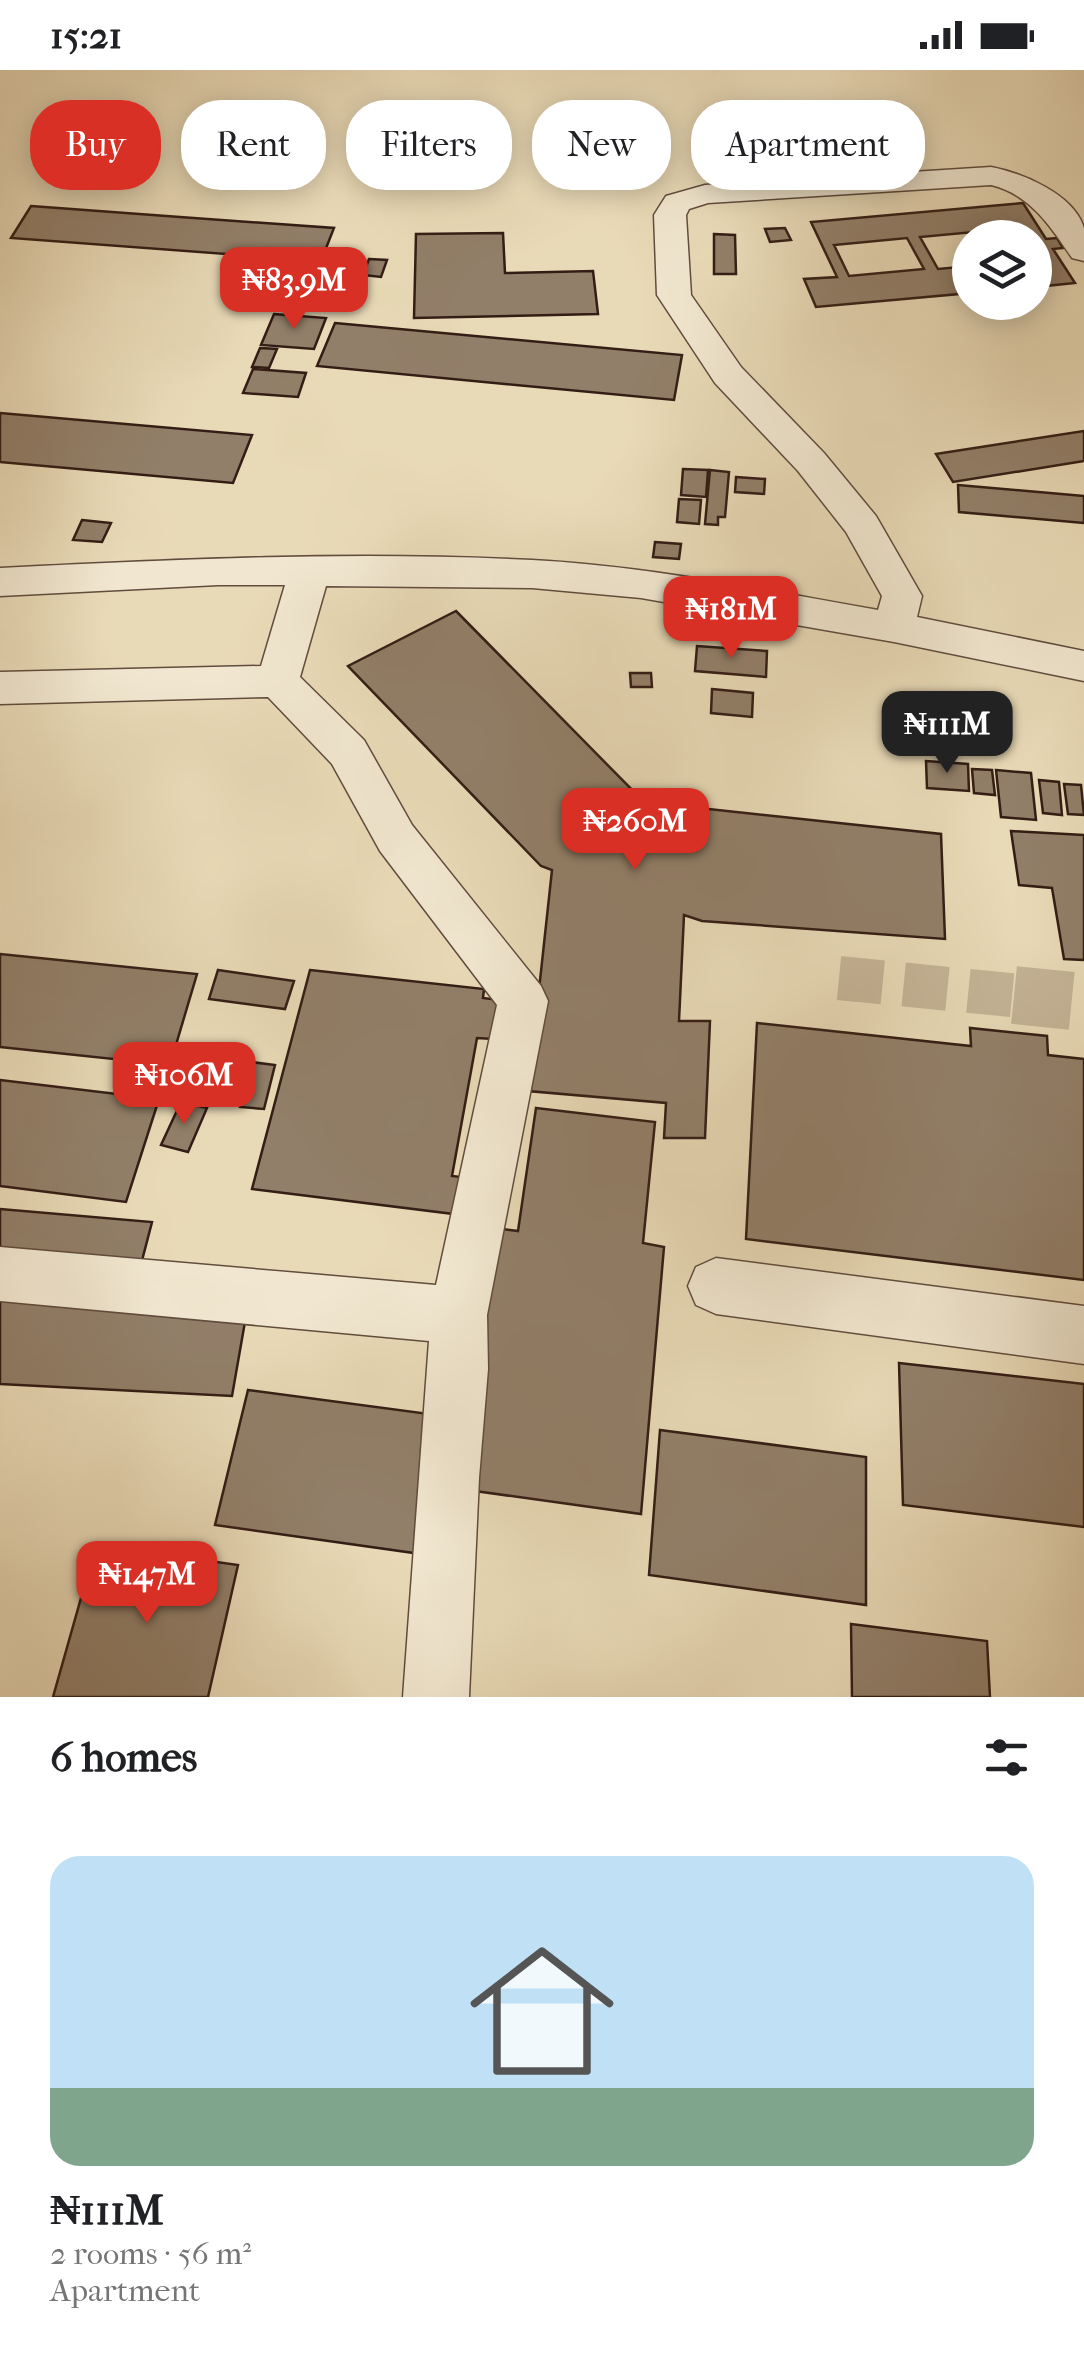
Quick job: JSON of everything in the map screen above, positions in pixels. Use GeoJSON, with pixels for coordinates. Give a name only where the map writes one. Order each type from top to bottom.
{"type":"FeatureCollection","features":[{"type":"Feature","properties":{"kind":"street"},"geometry":{"type":"LineString","coordinates":[[894,627],[902,596],[862,525],[810,462],[728,375],[674,295],[670,215],[677,203],[705,194],[991,176],[1014,178],[1080,238]]}},
{"type":"Feature","properties":{"kind":"street"},"geometry":{"type":"LineString","coordinates":[[0,582],[218,571],[532,574],[641,584],[894,627],[1084,666]]}},
{"type":"Feature","properties":{"kind":"street"},"geometry":{"type":"LineString","coordinates":[[278,681],[308,574]]}},
{"type":"Feature","properties":{"kind":"street"},"geometry":{"type":"LineString","coordinates":[[0,688],[278,681],[348,752],[396,838],[523,1001],[458,1315],[459,1369],[448,1478],[436,1697]]}},
{"type":"Feature","properties":{"kind":"street"},"geometry":{"type":"LineString","coordinates":[[0,1274],[458,1315]]}},
{"type":"Feature","properties":{"kind":"street"},"geometry":{"type":"LineString","coordinates":[[716,1286],[1084,1335]]}},
{"type":"Feature","properties":{"kind":"building"},"geometry":{"type":"Polygon","coordinates":[[[1023,203],[1034,220],[952,220],[952,234],[920,237],[938,269],[952,268],[952,295],[816,307],[804,279],[837,277],[811,222],[1023,203]],[[907,238],[834,245],[849,276],[924,269],[907,238]]]}},
{"type":"Feature","properties":{"kind":"building"},"geometry":{"type":"Polygon","coordinates":[[[31,206],[334,228],[321,261],[11,238],[31,206]]]}},
{"type":"Feature","properties":{"kind":"building"},"geometry":{"type":"Polygon","coordinates":[[[785,228],[791,240],[770,242],[765,229],[785,228]]]}},
{"type":"Feature","properties":{"kind":"building"},"geometry":{"type":"Polygon","coordinates":[[[503,233],[505,273],[593,271],[598,314],[414,318],[416,234],[503,233]]]}},
{"type":"Feature","properties":{"kind":"building"},"geometry":{"type":"Polygon","coordinates":[[[714,234],[735,235],[736,274],[714,274],[714,234]]]}},
{"type":"Feature","properties":{"kind":"building"},"geometry":{"type":"Polygon","coordinates":[[[1052,238],[1057,238],[1063,248],[1053,249],[1075,283],[1052,285],[1052,238]]]}},
{"type":"Feature","properties":{"kind":"building"},"geometry":{"type":"Polygon","coordinates":[[[369,259],[387,260],[381,277],[363,275],[369,259]]]}},
{"type":"Feature","properties":{"kind":"building"},"geometry":{"type":"Polygon","coordinates":[[[274,314],[326,318],[314,349],[261,345],[274,314]]]}},
{"type":"Feature","properties":{"kind":"building"},"geometry":{"type":"Polygon","coordinates":[[[335,323],[682,355],[674,400],[317,366],[335,323]]]}},
{"type":"Feature","properties":{"kind":"building"},"geometry":{"type":"Polygon","coordinates":[[[260,348],[277,349],[269,368],[252,367],[260,348]]]}},
{"type":"Feature","properties":{"kind":"building"},"geometry":{"type":"Polygon","coordinates":[[[253,369],[306,373],[298,397],[243,393],[253,369]]]}},
{"type":"Feature","properties":{"kind":"building"},"geometry":{"type":"Polygon","coordinates":[[[0,413],[252,435],[233,483],[0,462],[0,413]]]}},
{"type":"Feature","properties":{"kind":"building"},"geometry":{"type":"Polygon","coordinates":[[[1084,431],[1084,461],[953,482],[936,454],[1084,431]]]}},
{"type":"Feature","properties":{"kind":"building"},"geometry":{"type":"Polygon","coordinates":[[[683,469],[708,470],[706,497],[681,495],[683,469]]]}},
{"type":"Feature","properties":{"kind":"building"},"geometry":{"type":"Polygon","coordinates":[[[710,470],[729,472],[725,517],[718,517],[718,525],[705,524],[710,470]]]}},
{"type":"Feature","properties":{"kind":"building"},"geometry":{"type":"Polygon","coordinates":[[[736,477],[765,479],[764,494],[735,492],[736,477]]]}},
{"type":"Feature","properties":{"kind":"building"},"geometry":{"type":"Polygon","coordinates":[[[958,485],[1084,496],[1084,523],[959,512],[958,485]]]}},
{"type":"Feature","properties":{"kind":"building"},"geometry":{"type":"Polygon","coordinates":[[[679,499],[701,500],[699,524],[677,522],[679,499]]]}},
{"type":"Feature","properties":{"kind":"building"},"geometry":{"type":"Polygon","coordinates":[[[82,520],[111,523],[102,542],[73,540],[82,520]]]}},
{"type":"Feature","properties":{"kind":"building"},"geometry":{"type":"Polygon","coordinates":[[[655,542],[681,544],[679,559],[653,557],[655,542]]]}},
{"type":"Feature","properties":{"kind":"building"},"geometry":{"type":"Polygon","coordinates":[[[456,611],[644,802],[941,834],[945,939],[702,921],[684,915],[679,1021],[710,1021],[705,1138],[664,1138],[666,1103],[528,1091],[552,870],[541,866],[348,666],[456,611]]]}},
{"type":"Feature","properties":{"kind":"building"},"geometry":{"type":"Polygon","coordinates":[[[697,646],[767,651],[766,677],[695,671],[697,646]]]}},
{"type":"Feature","properties":{"kind":"building"},"geometry":{"type":"Polygon","coordinates":[[[630,673],[651,673],[652,687],[631,687],[630,673]]]}},
{"type":"Feature","properties":{"kind":"building"},"geometry":{"type":"Polygon","coordinates":[[[712,689],[753,693],[752,717],[711,713],[712,689]]]}},
{"type":"Feature","properties":{"kind":"building"},"geometry":{"type":"Polygon","coordinates":[[[926,761],[968,764],[969,791],[927,788],[926,761]]]}},
{"type":"Feature","properties":{"kind":"building"},"geometry":{"type":"Polygon","coordinates":[[[972,769],[992,770],[995,795],[974,793],[972,769]]]}},
{"type":"Feature","properties":{"kind":"building"},"geometry":{"type":"Polygon","coordinates":[[[996,770],[1031,773],[1036,820],[1001,817],[996,770]]]}},
{"type":"Feature","properties":{"kind":"building"},"geometry":{"type":"Polygon","coordinates":[[[1039,780],[1059,782],[1062,815],[1043,813],[1039,780]]]}},
{"type":"Feature","properties":{"kind":"building"},"geometry":{"type":"Polygon","coordinates":[[[1064,784],[1081,785],[1084,815],[1068,814],[1064,784]]]}},
{"type":"Feature","properties":{"kind":"building"},"geometry":{"type":"Polygon","coordinates":[[[1011,831],[1084,835],[1084,960],[1064,959],[1052,888],[1019,885],[1011,831]]]}},
{"type":"Feature","properties":{"kind":"building"},"geometry":{"type":"Polygon","coordinates":[[[0,954],[197,974],[170,1065],[0,1047],[0,954]]]}},
{"type":"Feature","properties":{"kind":"building"},"geometry":{"type":"Polygon","coordinates":[[[218,970],[294,981],[285,1009],[209,999],[218,970]]]}},
{"type":"Feature","properties":{"kind":"building"},"geometry":{"type":"Polygon","coordinates":[[[310,970],[484,989],[483,998],[499,1000],[493,1039],[477,1038],[452,1176],[461,1177],[454,1214],[252,1189],[310,970]]]}},
{"type":"Feature","properties":{"kind":"building"},"geometry":{"type":"Polygon","coordinates":[[[757,1023],[971,1046],[970,1028],[1047,1036],[1048,1055],[1084,1059],[1084,1280],[746,1239],[757,1023]]]}},
{"type":"Feature","properties":{"kind":"building"},"geometry":{"type":"Polygon","coordinates":[[[251,1062],[275,1065],[264,1109],[240,1107],[251,1062]]]}},
{"type":"Feature","properties":{"kind":"building"},"geometry":{"type":"Polygon","coordinates":[[[0,1080],[159,1099],[126,1202],[0,1186],[0,1080]]]}},
{"type":"Feature","properties":{"kind":"building"},"geometry":{"type":"Polygon","coordinates":[[[181,1102],[207,1108],[188,1152],[161,1145],[181,1102]]]}},
{"type":"Feature","properties":{"kind":"building"},"geometry":{"type":"Polygon","coordinates":[[[536,1108],[655,1122],[643,1243],[664,1247],[641,1514],[453,1488],[494,1228],[518,1231],[536,1108]]]}},
{"type":"Feature","properties":{"kind":"building"},"geometry":{"type":"Polygon","coordinates":[[[0,1209],[152,1222],[139,1272],[0,1260],[0,1209]]]}},
{"type":"Feature","properties":{"kind":"building"},"geometry":{"type":"Polygon","coordinates":[[[0,1286],[249,1299],[232,1396],[0,1384],[0,1286]]]}},
{"type":"Feature","properties":{"kind":"building"},"geometry":{"type":"Polygon","coordinates":[[[899,1363],[1084,1384],[1084,1527],[903,1505],[899,1363]]]}},
{"type":"Feature","properties":{"kind":"building"},"geometry":{"type":"Polygon","coordinates":[[[248,1390],[444,1416],[421,1554],[215,1525],[248,1390]]]}},
{"type":"Feature","properties":{"kind":"building"},"geometry":{"type":"Polygon","coordinates":[[[660,1430],[866,1457],[866,1605],[649,1575],[660,1430]]]}},
{"type":"Feature","properties":{"kind":"building"},"geometry":{"type":"Polygon","coordinates":[[[96,1545],[238,1565],[208,1697],[53,1697],[96,1545]]]}},
{"type":"Feature","properties":{"kind":"building"},"geometry":{"type":"Polygon","coordinates":[[[851,1624],[987,1641],[990,1697],[852,1697],[851,1624]]]}},
{"type":"Feature","properties":{"kind":"tunnel"},"geometry":{"type":"LineString","coordinates":[[839,978],[1040,998]]}},
{"type":"Feature","properties":{"kind":"tunnel"},"geometry":{"type":"LineString","coordinates":[[1014,995],[1084,1002]]}}]}
